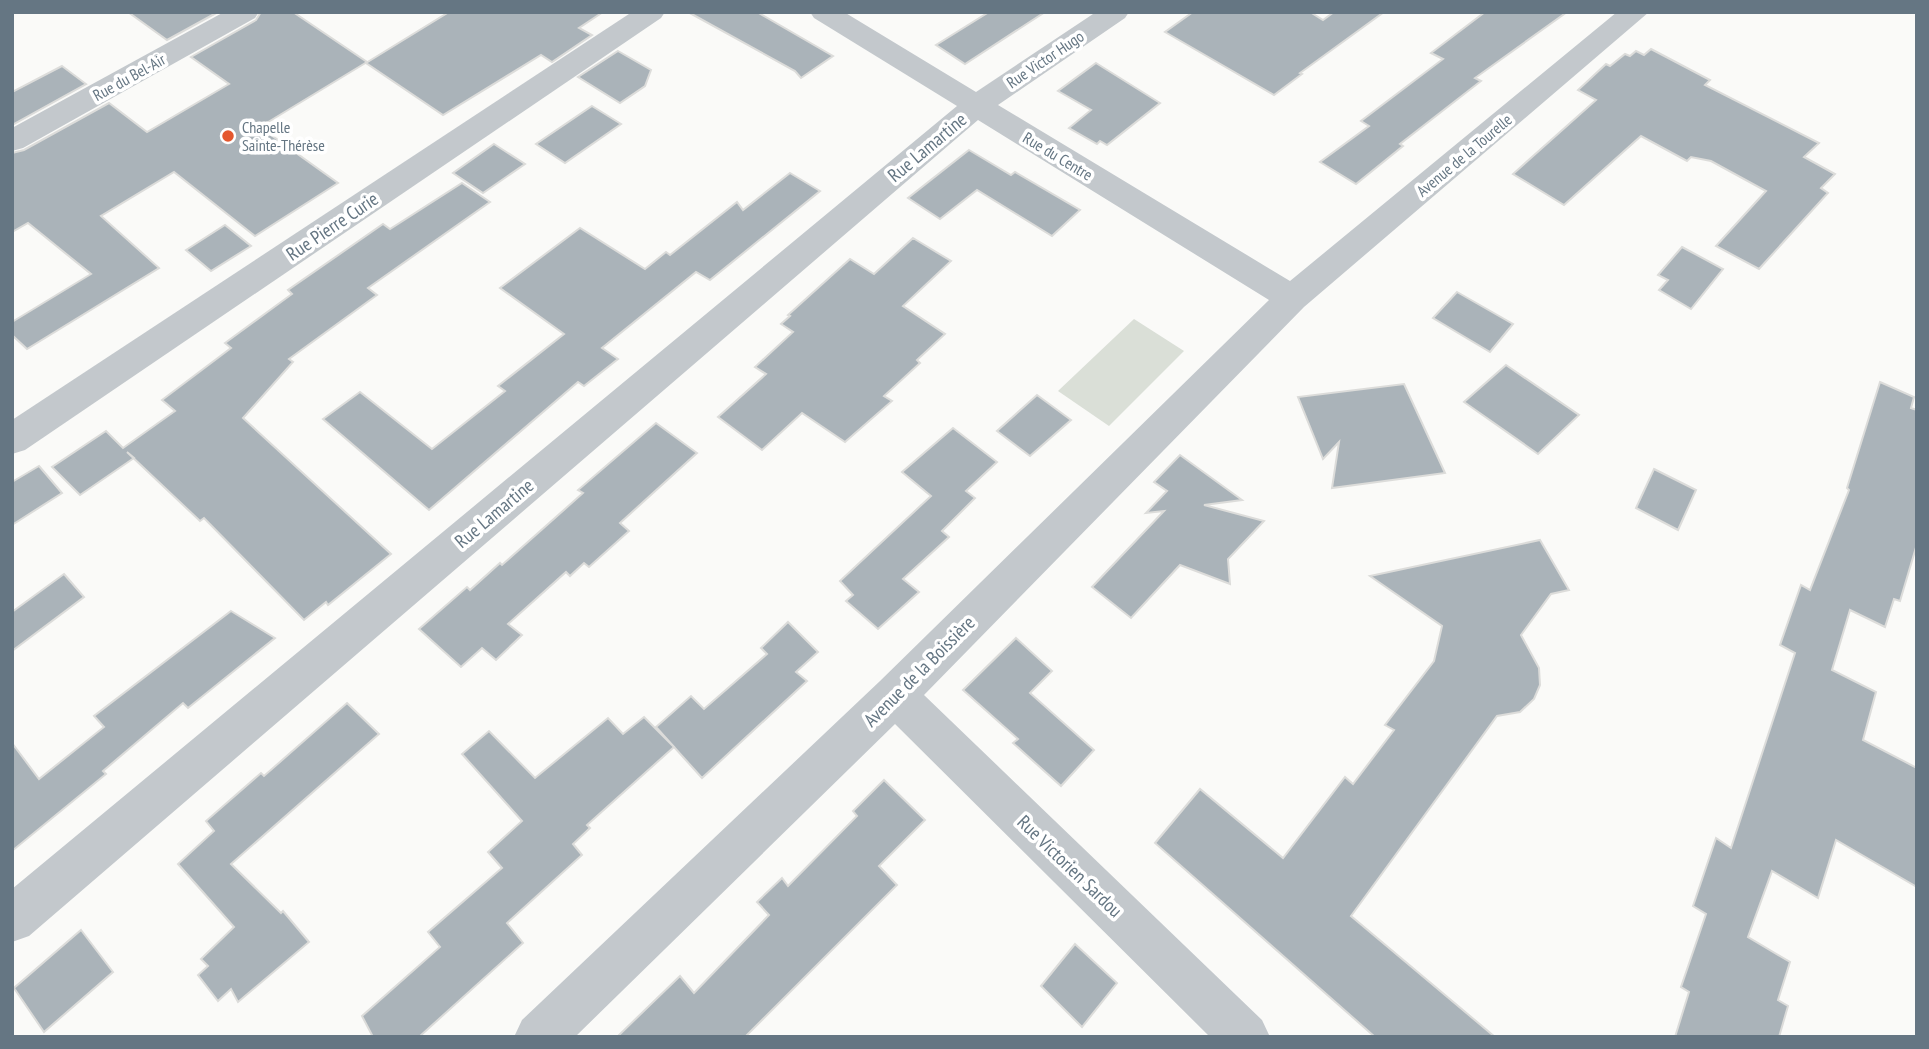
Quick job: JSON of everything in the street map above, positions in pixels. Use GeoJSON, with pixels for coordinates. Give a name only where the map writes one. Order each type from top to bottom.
{"type":"FeatureCollection","features":[{"type":"Feature","properties":{"kind":"street","name":"Rue du Bel-Air"},"geometry":{"type":"LineString","coordinates":[[12,141],[245,12]]}},
{"type":"Feature","properties":{"kind":"street","name":"Rue Pierre Curie"},"geometry":{"type":"LineString","coordinates":[[12,439],[651,12]]}},
{"type":"Feature","properties":{"kind":"street","name":"Rue du Centre"},"geometry":{"type":"LineString","coordinates":[[824,12],[1293,298]]}},
{"type":"Feature","properties":{"kind":"street","name":"Rue Victor Hugo"},"geometry":{"type":"LineString","coordinates":[[976,106],[1115,12]]}},
{"type":"Feature","properties":{"kind":"street","name":"Avenue de la Tourelle"},"geometry":{"type":"LineString","coordinates":[[1293,298],[1635,12]]}},
{"type":"Feature","properties":{"kind":"street","name":"Rue Lamartine"},"geometry":{"type":"LineString","coordinates":[[12,919],[976,106]]}},
{"type":"Feature","properties":{"kind":"street","name":"Avenue de la Boissière"},"geometry":{"type":"LineString","coordinates":[[539,1037],[895,695],[1293,298]]}},
{"type":"Feature","properties":{"kind":"street","name":"Rue Victorien Sardou"},"geometry":{"type":"LineString","coordinates":[[895,695],[1245,1037]]}},
{"type":"Feature","properties":{"kind":"shaded area"},"geometry":{"type":"Polygon","coordinates":[[[1134,319],[1184,351],[1109,426],[1058,391],[1134,319]]]}},
{"type":"Feature","properties":{"kind":"building"},"geometry":{"type":"Polygon","coordinates":[[[128,12],[218,12],[167,40],[128,12]]]}},
{"type":"Feature","properties":{"kind":"building"},"geometry":{"type":"Polygon","coordinates":[[[261,12],[293,12],[367,62],[260,127],[338,183],[255,236],[174,172],[101,216],[159,268],[27,349],[12,335],[12,322],[91,274],[28,223],[12,232],[12,153],[24,150],[109,103],[147,132],[229,84],[191,57],[256,20],[261,12]]]}},
{"type":"Feature","properties":{"kind":"building"},"geometry":{"type":"Polygon","coordinates":[[[449,12],[603,12],[579,28],[592,35],[552,62],[541,55],[443,115],[366,63],[449,12]]]}},
{"type":"Feature","properties":{"kind":"building"},"geometry":{"type":"Polygon","coordinates":[[[688,12],[757,12],[833,56],[801,78],[795,71],[688,12]]]}},
{"type":"Feature","properties":{"kind":"building"},"geometry":{"type":"Polygon","coordinates":[[[989,12],[1045,12],[965,64],[936,45],[989,12]]]}},
{"type":"Feature","properties":{"kind":"building"},"geometry":{"type":"Polygon","coordinates":[[[1193,12],[1310,12],[1323,20],[1334,12],[1384,12],[1274,95],[1165,32],[1193,12]]]}},
{"type":"Feature","properties":{"kind":"building"},"geometry":{"type":"Polygon","coordinates":[[[1485,12],[1567,12],[1475,78],[1481,81],[1400,144],[1403,146],[1356,184],[1320,162],[1369,126],[1361,121],[1443,59],[1431,53],[1485,12]]]}},
{"type":"Feature","properties":{"kind":"building"},"geometry":{"type":"Polygon","coordinates":[[[1651,49],[1710,80],[1705,85],[1819,143],[1804,157],[1835,174],[1821,188],[1828,193],[1759,269],[1716,246],[1766,191],[1711,161],[1691,157],[1687,161],[1641,136],[1564,205],[1513,174],[1596,100],[1578,90],[1606,64],[1610,66],[1625,54],[1630,56],[1636,51],[1644,55],[1651,49]]]}},
{"type":"Feature","properties":{"kind":"building"},"geometry":{"type":"Polygon","coordinates":[[[618,51],[651,70],[645,86],[620,103],[578,77],[618,51]]]}},
{"type":"Feature","properties":{"kind":"building"},"geometry":{"type":"Polygon","coordinates":[[[1096,63],[1160,103],[1107,145],[1100,141],[1097,144],[1069,128],[1091,110],[1058,91],[1096,63]]]}},
{"type":"Feature","properties":{"kind":"building"},"geometry":{"type":"Polygon","coordinates":[[[62,66],[86,84],[12,125],[12,92],[62,66]]]}},
{"type":"Feature","properties":{"kind":"building"},"geometry":{"type":"Polygon","coordinates":[[[592,106],[621,124],[565,163],[536,144],[592,106]]]}},
{"type":"Feature","properties":{"kind":"building"},"geometry":{"type":"Polygon","coordinates":[[[494,144],[525,164],[483,193],[453,173],[494,144]]]}},
{"type":"Feature","properties":{"kind":"building"},"geometry":{"type":"Polygon","coordinates":[[[969,150],[1011,175],[1015,172],[1080,210],[1052,236],[977,190],[940,219],[908,198],[969,150]]]}},
{"type":"Feature","properties":{"kind":"building"},"geometry":{"type":"Polygon","coordinates":[[[790,173],[820,191],[710,280],[696,272],[602,348],[618,359],[584,386],[578,382],[429,510],[323,419],[360,392],[432,449],[505,391],[498,386],[564,334],[500,288],[580,228],[645,269],[666,252],[670,255],[737,202],[743,210],[790,173]]]}},
{"type":"Feature","properties":{"kind":"building"},"geometry":{"type":"Polygon","coordinates":[[[462,183],[490,202],[368,288],[377,295],[289,359],[293,362],[243,418],[391,554],[328,605],[326,602],[304,620],[204,518],[200,521],[134,458],[80,495],[52,467],[106,431],[123,448],[175,411],[162,400],[231,348],[225,343],[292,294],[288,290],[383,224],[390,229],[462,183]]]}},
{"type":"Feature","properties":{"kind":"building"},"geometry":{"type":"Polygon","coordinates":[[[225,225],[251,246],[211,271],[186,250],[225,225]]]}},
{"type":"Feature","properties":{"kind":"building"},"geometry":{"type":"Polygon","coordinates":[[[913,238],[951,261],[903,306],[945,334],[917,360],[920,363],[884,396],[892,401],[845,442],[802,413],[762,450],[718,417],[766,374],[755,367],[793,332],[781,324],[790,316],[788,315],[850,259],[874,274],[913,238]]]}},
{"type":"Feature","properties":{"kind":"building"},"geometry":{"type":"Polygon","coordinates":[[[1682,247],[1723,269],[1691,309],[1659,290],[1668,280],[1658,275],[1682,247]]]}},
{"type":"Feature","properties":{"kind":"building"},"geometry":{"type":"Polygon","coordinates":[[[1457,292],[1513,324],[1490,352],[1433,318],[1457,292]]]}},
{"type":"Feature","properties":{"kind":"building"},"geometry":{"type":"Polygon","coordinates":[[[1506,365],[1579,415],[1538,454],[1464,402],[1506,365]]]}},
{"type":"Feature","properties":{"kind":"building"},"geometry":{"type":"Polygon","coordinates":[[[1880,382],[1914,397],[1911,408],[1917,410],[1917,544],[1900,601],[1894,599],[1885,627],[1850,610],[1832,670],[1876,692],[1863,740],[1917,768],[1917,887],[1836,840],[1818,898],[1772,871],[1748,937],[1790,962],[1778,1000],[1788,1006],[1779,1037],[1675,1037],[1689,992],[1681,987],[1706,914],[1693,906],[1716,838],[1731,848],[1795,653],[1780,645],[1801,585],[1810,590],[1849,490],[1847,488],[1880,382]]]}},
{"type":"Feature","properties":{"kind":"building"},"geometry":{"type":"Polygon","coordinates":[[[1404,384],[1445,473],[1332,488],[1339,442],[1323,459],[1298,397],[1404,384]]]}},
{"type":"Feature","properties":{"kind":"building"},"geometry":{"type":"Polygon","coordinates":[[[1037,395],[1071,420],[1030,456],[997,431],[1037,395]]]}},
{"type":"Feature","properties":{"kind":"building"},"geometry":{"type":"Polygon","coordinates":[[[656,423],[697,453],[620,523],[629,531],[589,567],[584,563],[570,576],[566,572],[508,624],[522,635],[496,660],[482,648],[461,667],[419,629],[467,587],[470,590],[500,563],[502,565],[583,493],[578,490],[656,423]]]}},
{"type":"Feature","properties":{"kind":"building"},"geometry":{"type":"Polygon","coordinates":[[[953,428],[997,462],[966,491],[975,498],[942,531],[949,537],[903,579],[919,592],[878,629],[846,601],[853,595],[840,581],[931,496],[902,472],[953,428]]]}},
{"type":"Feature","properties":{"kind":"building"},"geometry":{"type":"Polygon","coordinates":[[[1180,455],[1242,500],[1204,505],[1264,521],[1228,559],[1230,584],[1180,565],[1131,618],[1092,587],[1164,511],[1146,513],[1167,491],[1154,482],[1180,455]]]}},
{"type":"Feature","properties":{"kind":"building"},"geometry":{"type":"Polygon","coordinates":[[[39,466],[62,493],[12,525],[12,482],[39,466]]]}},
{"type":"Feature","properties":{"kind":"building"},"geometry":{"type":"Polygon","coordinates":[[[1654,469],[1696,490],[1678,530],[1636,508],[1654,469]]]}},
{"type":"Feature","properties":{"kind":"building"},"geometry":{"type":"Polygon","coordinates":[[[1540,540],[1569,590],[1551,594],[1521,635],[1539,668],[1540,685],[1534,699],[1520,712],[1497,716],[1351,916],[1495,1037],[1375,1037],[1155,843],[1200,789],[1283,858],[1345,777],[1353,784],[1394,730],[1385,725],[1434,661],[1442,626],[1370,576],[1540,540]]]}},
{"type":"Feature","properties":{"kind":"building"},"geometry":{"type":"Polygon","coordinates":[[[64,574],[84,597],[12,651],[12,612],[64,574]]]}},
{"type":"Feature","properties":{"kind":"building"},"geometry":{"type":"Polygon","coordinates":[[[231,611],[275,638],[188,708],[183,703],[103,771],[106,774],[12,851],[12,743],[39,779],[104,727],[94,716],[231,611]]]}},
{"type":"Feature","properties":{"kind":"building"},"geometry":{"type":"Polygon","coordinates":[[[788,622],[818,652],[796,672],[807,681],[702,778],[656,727],[691,696],[704,709],[767,654],[761,648],[788,622]]]}},
{"type":"Feature","properties":{"kind":"building"},"geometry":{"type":"Polygon","coordinates":[[[1016,638],[1052,671],[1030,693],[1094,750],[1061,786],[1013,743],[1018,739],[963,690],[1016,638]]]}},
{"type":"Feature","properties":{"kind":"building"},"geometry":{"type":"Polygon","coordinates":[[[347,703],[379,734],[231,864],[281,913],[283,911],[309,942],[238,1002],[231,989],[218,1001],[198,975],[208,966],[201,959],[234,927],[178,864],[214,831],[206,821],[261,773],[264,776],[347,703]]]}},
{"type":"Feature","properties":{"kind":"building"},"geometry":{"type":"Polygon","coordinates":[[[644,717],[674,747],[587,825],[590,828],[573,844],[582,855],[507,923],[523,943],[419,1037],[373,1037],[362,1016],[440,947],[428,932],[502,868],[488,852],[522,821],[462,754],[489,731],[535,778],[608,718],[623,734],[644,717]]]}},
{"type":"Feature","properties":{"kind":"building"},"geometry":{"type":"Polygon","coordinates":[[[884,780],[925,820],[879,866],[897,885],[745,1037],[617,1037],[680,976],[694,993],[769,915],[757,902],[782,878],[788,886],[857,816],[853,811],[884,780]]]}},
{"type":"Feature","properties":{"kind":"building"},"geometry":{"type":"Polygon","coordinates":[[[81,930],[113,972],[44,1032],[14,988],[81,930]]]}},
{"type":"Feature","properties":{"kind":"building"},"geometry":{"type":"Polygon","coordinates":[[[1075,944],[1117,983],[1082,1027],[1041,986],[1075,944]]]}},
{"type":"Feature","properties":{"kind":"place","name":"Chapelle Sainte-Thérèse"},"geometry":{"type":"Point","coordinates":[228,136]}}]}
